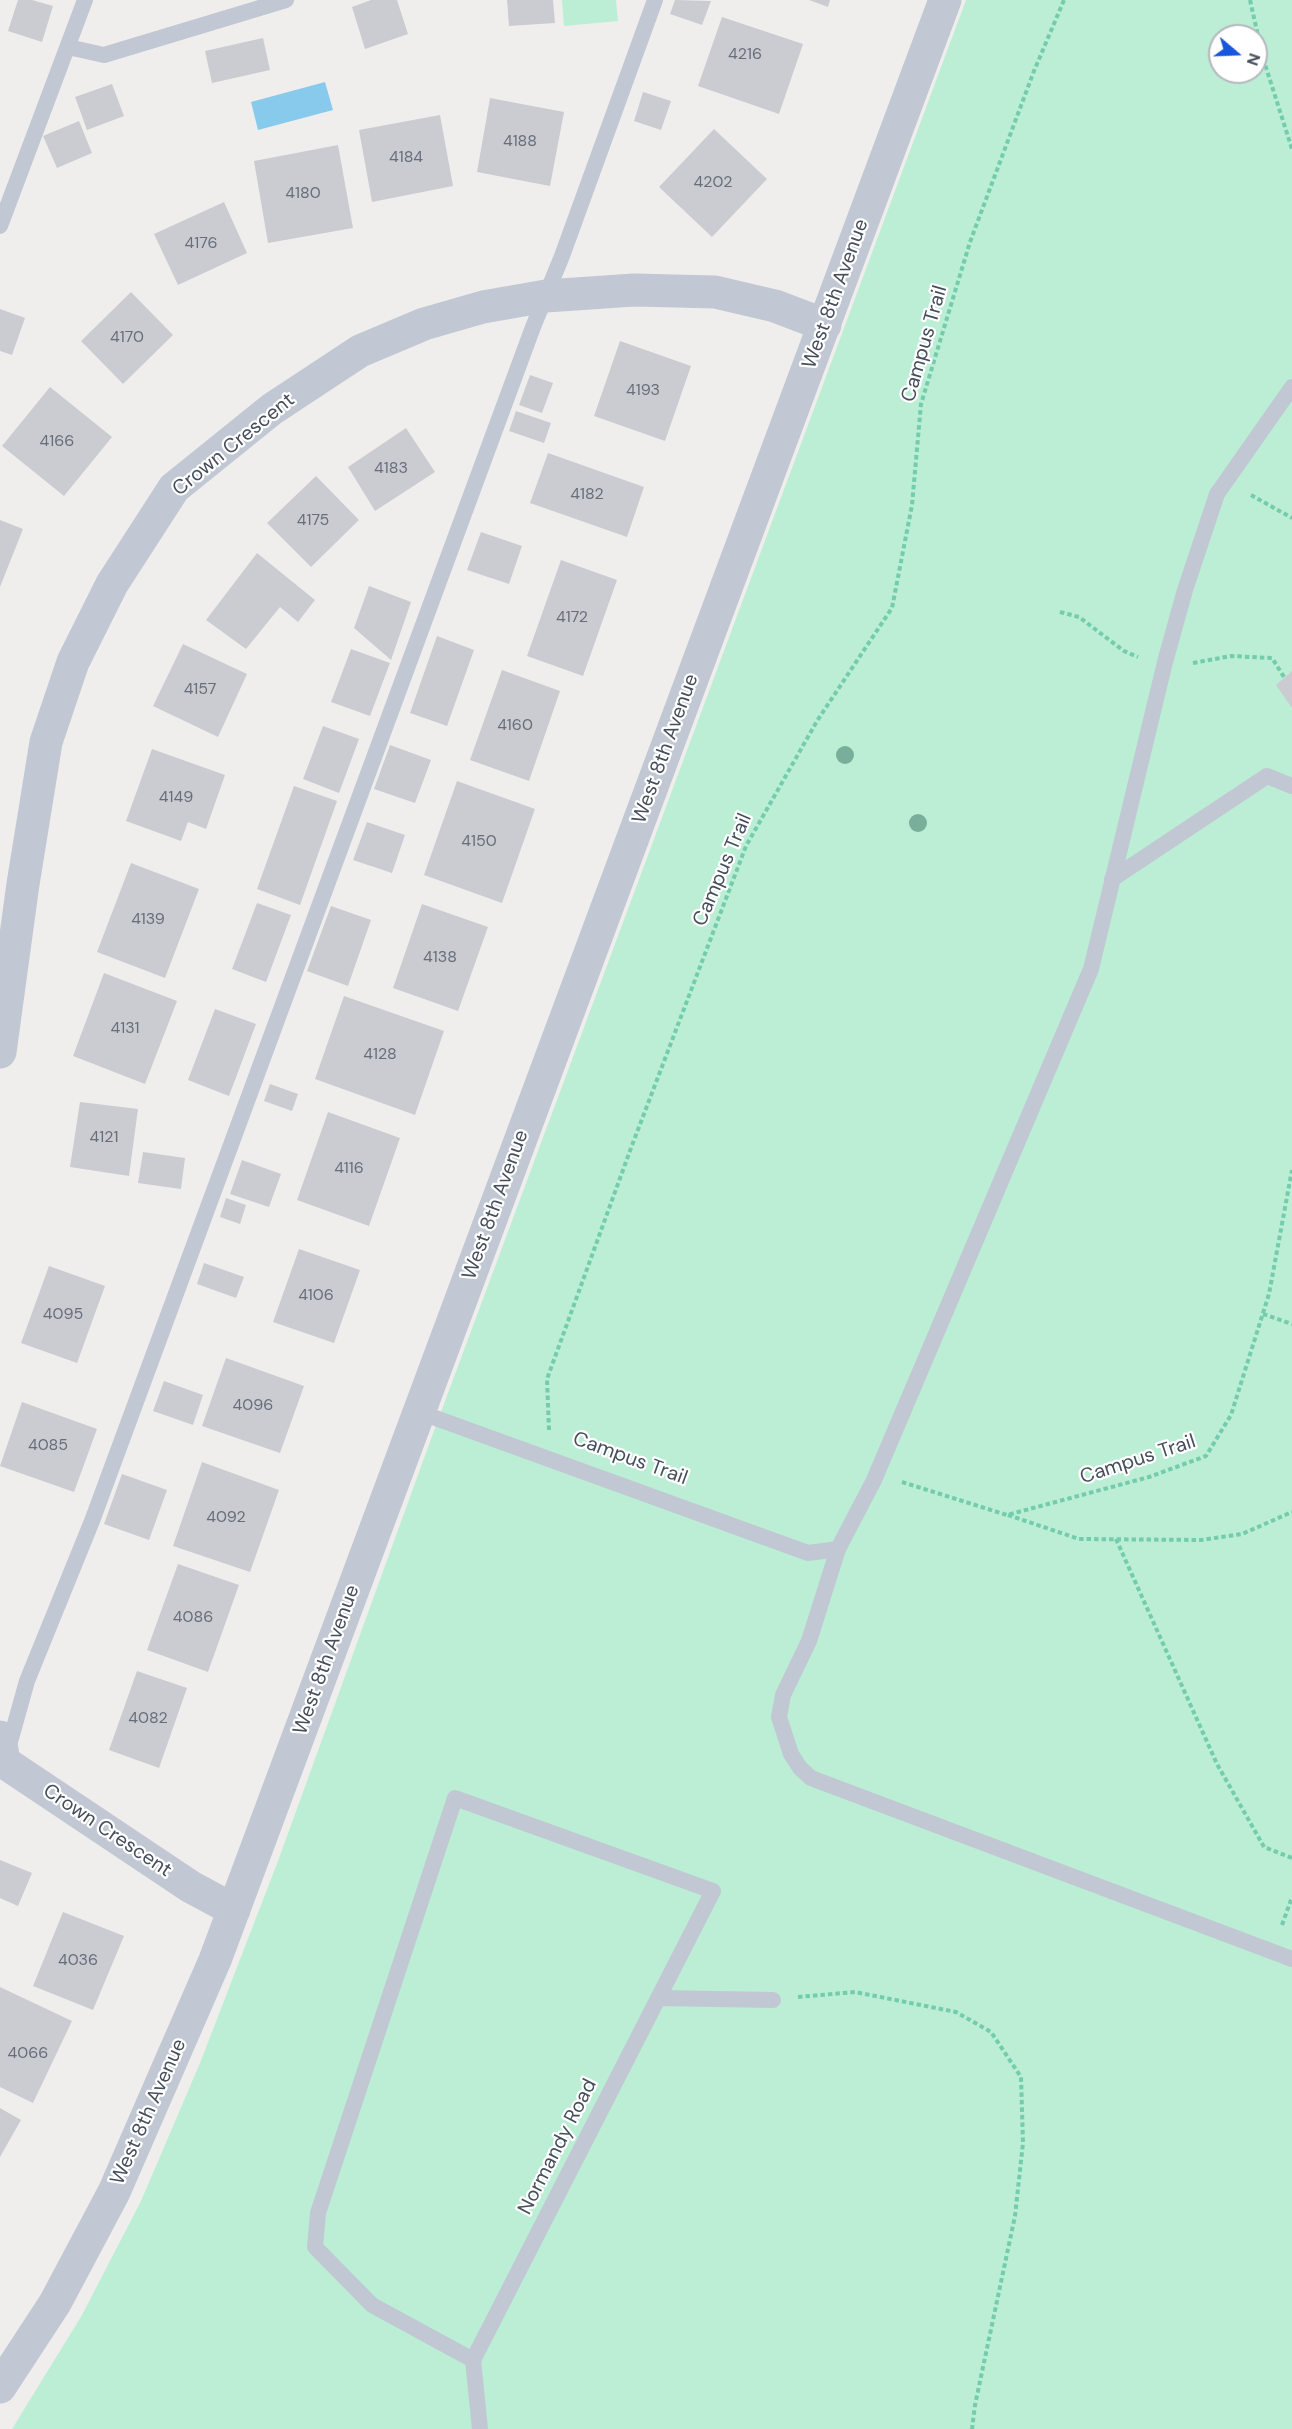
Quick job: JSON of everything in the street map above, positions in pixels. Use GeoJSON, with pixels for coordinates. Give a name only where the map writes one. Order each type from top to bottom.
{"type":"FeatureCollection","features":[{"type":"Feature","properties":{"kind":"street","name":"West 8th Avenue"},"geometry":{"type":"LineString","coordinates":[[0,2387],[55,2303],[114,2192],[215,1960],[945,0]]}},
{"type":"Feature","properties":{"kind":"street","name":"Crown Crescent"},"geometry":{"type":"LineString","coordinates":[[0,1052],[23,884],[46,742],[73,662],[112,584],[174,489],[272,409],[360,351],[424,324],[483,307],[546,296],[634,290],[715,292],[775,306],[825,325]]}},
{"type":"Feature","properties":{"kind":"street","name":"Crown Crescent"},"geometry":{"type":"LineString","coordinates":[[1,1759],[191,1887],[234,1910]]}},
{"type":"Feature","properties":{"kind":"lane"},"geometry":{"type":"LineString","coordinates":[[0,226],[85,0]]}},
{"type":"Feature","properties":{"kind":"lane"},"geometry":{"type":"LineString","coordinates":[[68,47],[104,55],[286,0]]}},
{"type":"Feature","properties":{"kind":"lane"},"geometry":{"type":"LineString","coordinates":[[1,1759],[27,1681],[92,1521],[655,0]]}},
{"type":"Feature","properties":{"kind":"lane"},"geometry":{"type":"LineString","coordinates":[[1292,387],[1217,494],[1185,590],[1165,662],[1091,969],[874,1480],[838,1549],[808,1641],[783,1695],[779,1717],[791,1754],[800,1768],[812,1778],[1292,1959]]}},
{"type":"Feature","properties":{"kind":"lane"},"geometry":{"type":"LineString","coordinates":[[1113,879],[1267,776],[1292,786]]}},
{"type":"Feature","properties":{"kind":"lane"},"geometry":{"type":"LineString","coordinates":[[419,1412],[808,1553],[838,1549]]}},
{"type":"Feature","properties":{"kind":"lane","name":"Normandy Road"},"geometry":{"type":"LineString","coordinates":[[455,1798],[712,1891],[658,1998],[473,2360],[372,2305],[315,2247],[318,2213],[455,1798]]}},
{"type":"Feature","properties":{"kind":"lane"},"geometry":{"type":"LineString","coordinates":[[658,1998],[774,2000]]}},
{"type":"Feature","properties":{"kind":"lane"},"geometry":{"type":"LineString","coordinates":[[473,2360],[480,2429]]}},
{"type":"Feature","properties":{"kind":"path","name":"Campus Trail"},"geometry":{"type":"LineString","coordinates":[[549,1435],[547,1379],[631,1148],[746,846],[817,721],[892,608],[912,505],[921,404],[970,242],[1034,71],[1064,0]]}},
{"type":"Feature","properties":{"kind":"path"},"geometry":{"type":"LineString","coordinates":[[1250,0],[1263,58],[1292,149]]}},
{"type":"Feature","properties":{"kind":"path"},"geometry":{"type":"LineString","coordinates":[[1217,494],[1248,494],[1292,518]]}},
{"type":"Feature","properties":{"kind":"path"},"geometry":{"type":"LineString","coordinates":[[1060,612],[1079,617],[1124,651],[1141,658]]}},
{"type":"Feature","properties":{"kind":"path"},"geometry":{"type":"LineString","coordinates":[[1187,664],[1231,656],[1272,658],[1284,677]]}},
{"type":"Feature","properties":{"kind":"path","name":"Campus Trail"},"geometry":{"type":"LineString","coordinates":[[1007,1515],[1149,1477],[1206,1456],[1231,1415],[1263,1314],[1269,1294],[1292,1170]]}},
{"type":"Feature","properties":{"kind":"path"},"geometry":{"type":"LineString","coordinates":[[1263,1314],[1292,1324]]}},
{"type":"Feature","properties":{"kind":"path"},"geometry":{"type":"LineString","coordinates":[[896,1480],[1079,1539],[1201,1540],[1242,1534],[1292,1512]]}},
{"type":"Feature","properties":{"kind":"path"},"geometry":{"type":"LineString","coordinates":[[1116,1539],[1216,1764],[1264,1847],[1292,1858]]}},
{"type":"Feature","properties":{"kind":"path"},"geometry":{"type":"LineString","coordinates":[[1284,1918],[1292,1921]]}},
{"type":"Feature","properties":{"kind":"path"},"geometry":{"type":"LineString","coordinates":[[774,2000],[855,1992],[956,2012],[991,2032],[1021,2077],[1023,2143],[1015,2216],[972,2429]]}},
{"type":"Feature","properties":{"kind":"green space"},"geometry":{"type":"Polygon","coordinates":[[[562,0],[616,0],[618,21],[564,26],[562,0]]]}},
{"type":"Feature","properties":{"kind":"green space"},"geometry":{"type":"Polygon","coordinates":[[[966,0],[1292,0],[1292,2429],[12,2429],[82,2315],[141,2201],[200,2063],[278,1861],[435,1428],[966,0]]]}},
{"type":"Feature","properties":{"kind":"water"},"geometry":{"type":"Polygon","coordinates":[[[325,82],[333,110],[258,130],[251,102],[325,82]]]}},
{"type":"Feature","properties":{"kind":"building"},"geometry":{"type":"Polygon","coordinates":[[[18,0],[32,0],[53,6],[42,42],[8,31],[18,0]]]}},
{"type":"Feature","properties":{"kind":"building"},"geometry":{"type":"Polygon","coordinates":[[[371,0],[397,0],[408,34],[365,49],[352,7],[371,0]]]}},
{"type":"Feature","properties":{"kind":"building"},"geometry":{"type":"Polygon","coordinates":[[[507,0],[553,0],[555,23],[509,26],[507,0]]]}},
{"type":"Feature","properties":{"kind":"building"},"geometry":{"type":"Polygon","coordinates":[[[675,0],[711,1],[702,25],[670,14],[675,0]]]}},
{"type":"Feature","properties":{"kind":"building"},"geometry":{"type":"Polygon","coordinates":[[[809,0],[830,0],[828,7],[809,0]]]}},
{"type":"Feature","properties":{"kind":"building"},"geometry":{"type":"Polygon","coordinates":[[[722,17],[803,44],[779,114],[698,86],[722,17]]]}},
{"type":"Feature","properties":{"kind":"building"},"geometry":{"type":"Polygon","coordinates":[[[263,38],[270,70],[212,83],[205,51],[263,38]]]}},
{"type":"Feature","properties":{"kind":"building"},"geometry":{"type":"Polygon","coordinates":[[[112,84],[124,116],[87,130],[75,97],[112,84]]]}},
{"type":"Feature","properties":{"kind":"building"},"geometry":{"type":"Polygon","coordinates":[[[643,92],[671,101],[661,130],[634,121],[643,92]]]}},
{"type":"Feature","properties":{"kind":"building"},"geometry":{"type":"Polygon","coordinates":[[[490,98],[564,112],[550,186],[477,172],[490,98]]]}},
{"type":"Feature","properties":{"kind":"building"},"geometry":{"type":"Polygon","coordinates":[[[440,115],[453,186],[372,202],[359,130],[440,115]]]}},
{"type":"Feature","properties":{"kind":"building"},"geometry":{"type":"Polygon","coordinates":[[[79,121],[92,153],[57,168],[43,136],[79,121]]]}},
{"type":"Feature","properties":{"kind":"building"},"geometry":{"type":"Polygon","coordinates":[[[714,129],[767,179],[712,237],[659,187],[714,129]]]}},
{"type":"Feature","properties":{"kind":"building"},"geometry":{"type":"Polygon","coordinates":[[[338,145],[353,228],[268,243],[254,161],[338,145]]]}},
{"type":"Feature","properties":{"kind":"building"},"geometry":{"type":"Polygon","coordinates":[[[224,202],[247,253],[178,285],[154,234],[224,202]]]}},
{"type":"Feature","properties":{"kind":"building"},"geometry":{"type":"Polygon","coordinates":[[[131,292],[173,335],[123,384],[81,341],[131,292]]]}},
{"type":"Feature","properties":{"kind":"building"},"geometry":{"type":"Polygon","coordinates":[[[0,309],[25,318],[12,355],[0,351],[0,309]]]}},
{"type":"Feature","properties":{"kind":"building"},"geometry":{"type":"Polygon","coordinates":[[[620,341],[691,366],[665,441],[594,416],[620,341]]]}},
{"type":"Feature","properties":{"kind":"building"},"geometry":{"type":"Polygon","coordinates":[[[530,375],[553,383],[542,413],[519,405],[530,375]]]}},
{"type":"Feature","properties":{"kind":"building"},"geometry":{"type":"Polygon","coordinates":[[[50,387],[112,437],[64,496],[2,446],[50,387]]]}},
{"type":"Feature","properties":{"kind":"building"},"geometry":{"type":"Polygon","coordinates":[[[516,411],[551,423],[544,443],[509,431],[516,411]]]}},
{"type":"Feature","properties":{"kind":"building"},"geometry":{"type":"Polygon","coordinates":[[[406,428],[435,472],[375,511],[348,467],[406,428]]]}},
{"type":"Feature","properties":{"kind":"building"},"geometry":{"type":"Polygon","coordinates":[[[548,453],[644,487],[627,537],[530,503],[548,453]]]}},
{"type":"Feature","properties":{"kind":"building"},"geometry":{"type":"Polygon","coordinates":[[[316,476],[359,520],[311,567],[267,523],[316,476]]]}},
{"type":"Feature","properties":{"kind":"building"},"geometry":{"type":"Polygon","coordinates":[[[0,520],[23,529],[0,587],[0,520]]]}},
{"type":"Feature","properties":{"kind":"building"},"geometry":{"type":"Polygon","coordinates":[[[481,532],[522,546],[509,584],[467,570],[481,532]]]}},
{"type":"Feature","properties":{"kind":"building"},"geometry":{"type":"Polygon","coordinates":[[[257,553],[315,600],[298,622],[280,607],[246,649],[206,620],[257,553]]]}},
{"type":"Feature","properties":{"kind":"building"},"geometry":{"type":"Polygon","coordinates":[[[561,560],[617,580],[583,676],[527,656],[561,560]]]}},
{"type":"Feature","properties":{"kind":"building"},"geometry":{"type":"Polygon","coordinates":[[[369,586],[411,602],[391,660],[354,628],[369,586]]]}},
{"type":"Feature","properties":{"kind":"building"},"geometry":{"type":"Polygon","coordinates":[[[437,636],[474,650],[447,726],[410,713],[437,636]]]}},
{"type":"Feature","properties":{"kind":"building"},"geometry":{"type":"Polygon","coordinates":[[[183,644],[247,674],[218,737],[153,706],[183,644]]]}},
{"type":"Feature","properties":{"kind":"building"},"geometry":{"type":"Polygon","coordinates":[[[351,649],[390,663],[370,716],[331,702],[351,649]]]}},
{"type":"Feature","properties":{"kind":"building"},"geometry":{"type":"Polygon","coordinates":[[[502,670],[560,691],[529,781],[470,760],[502,670]]]}},
{"type":"Feature","properties":{"kind":"building"},"geometry":{"type":"Polygon","coordinates":[[[1292,671],[1292,708],[1276,685],[1292,671]]]}},
{"type":"Feature","properties":{"kind":"building"},"geometry":{"type":"Polygon","coordinates":[[[323,726],[359,739],[339,793],[303,779],[323,726]]]}},
{"type":"Feature","properties":{"kind":"building"},"geometry":{"type":"Polygon","coordinates":[[[390,745],[431,760],[415,803],[374,789],[390,745]]]}},
{"type":"Feature","properties":{"kind":"building"},"geometry":{"type":"Polygon","coordinates":[[[152,749],[225,775],[206,829],[188,822],[181,841],[126,821],[152,749]]]}},
{"type":"Feature","properties":{"kind":"building"},"geometry":{"type":"Polygon","coordinates":[[[457,781],[535,809],[502,903],[424,875],[457,781]]]}},
{"type":"Feature","properties":{"kind":"building"},"geometry":{"type":"Polygon","coordinates":[[[294,786],[337,801],[300,905],[257,889],[294,786]]]}},
{"type":"Feature","properties":{"kind":"building"},"geometry":{"type":"Polygon","coordinates":[[[367,822],[405,835],[392,873],[353,860],[367,822]]]}},
{"type":"Feature","properties":{"kind":"building"},"geometry":{"type":"Polygon","coordinates":[[[131,863],[199,889],[165,978],[97,952],[131,863]]]}},
{"type":"Feature","properties":{"kind":"building"},"geometry":{"type":"Polygon","coordinates":[[[257,903],[291,915],[266,982],[232,969],[257,903]]]}},
{"type":"Feature","properties":{"kind":"building"},"geometry":{"type":"Polygon","coordinates":[[[422,904],[488,927],[458,1011],[393,988],[422,904]]]}},
{"type":"Feature","properties":{"kind":"building"},"geometry":{"type":"Polygon","coordinates":[[[331,906],[371,920],[348,986],[307,971],[331,906]]]}},
{"type":"Feature","properties":{"kind":"building"},"geometry":{"type":"Polygon","coordinates":[[[104,973],[177,1001],[145,1084],[73,1056],[104,973]]]}},
{"type":"Feature","properties":{"kind":"building"},"geometry":{"type":"Polygon","coordinates":[[[344,996],[444,1031],[415,1115],[315,1079],[344,996]]]}},
{"type":"Feature","properties":{"kind":"building"},"geometry":{"type":"Polygon","coordinates":[[[215,1009],[256,1024],[229,1096],[188,1080],[215,1009]]]}},
{"type":"Feature","properties":{"kind":"building"},"geometry":{"type":"Polygon","coordinates":[[[270,1084],[298,1094],[292,1111],[264,1101],[270,1084]]]}},
{"type":"Feature","properties":{"kind":"building"},"geometry":{"type":"Polygon","coordinates":[[[80,1102],[138,1109],[129,1176],[70,1167],[80,1102]]]}},
{"type":"Feature","properties":{"kind":"building"},"geometry":{"type":"Polygon","coordinates":[[[328,1112],[400,1138],[369,1226],[297,1200],[328,1112]]]}},
{"type":"Feature","properties":{"kind":"building"},"geometry":{"type":"Polygon","coordinates":[[[143,1152],[185,1158],[181,1189],[138,1183],[143,1152]]]}},
{"type":"Feature","properties":{"kind":"building"},"geometry":{"type":"Polygon","coordinates":[[[242,1160],[281,1174],[269,1207],[230,1194],[242,1160]]]}},
{"type":"Feature","properties":{"kind":"building"},"geometry":{"type":"Polygon","coordinates":[[[226,1198],[246,1205],[240,1224],[220,1217],[226,1198]]]}},
{"type":"Feature","properties":{"kind":"building"},"geometry":{"type":"Polygon","coordinates":[[[299,1249],[360,1270],[334,1343],[273,1322],[299,1249]]]}},
{"type":"Feature","properties":{"kind":"building"},"geometry":{"type":"Polygon","coordinates":[[[204,1263],[244,1277],[236,1298],[197,1284],[204,1263]]]}},
{"type":"Feature","properties":{"kind":"building"},"geometry":{"type":"Polygon","coordinates":[[[49,1266],[105,1286],[77,1363],[21,1343],[49,1266]]]}},
{"type":"Feature","properties":{"kind":"building"},"geometry":{"type":"Polygon","coordinates":[[[226,1358],[304,1386],[280,1453],[202,1426],[226,1358]]]}},
{"type":"Feature","properties":{"kind":"building"},"geometry":{"type":"Polygon","coordinates":[[[164,1381],[203,1395],[193,1425],[153,1411],[164,1381]]]}},
{"type":"Feature","properties":{"kind":"building"},"geometry":{"type":"Polygon","coordinates":[[[22,1402],[97,1429],[74,1492],[0,1466],[22,1402]]]}},
{"type":"Feature","properties":{"kind":"building"},"geometry":{"type":"Polygon","coordinates":[[[202,1462],[279,1490],[250,1572],[173,1546],[202,1462]]]}},
{"type":"Feature","properties":{"kind":"building"},"geometry":{"type":"Polygon","coordinates":[[[122,1474],[167,1490],[149,1540],[104,1524],[122,1474]]]}},
{"type":"Feature","properties":{"kind":"building"},"geometry":{"type":"Polygon","coordinates":[[[178,1564],[239,1585],[208,1672],[147,1650],[178,1564]]]}},
{"type":"Feature","properties":{"kind":"building"},"geometry":{"type":"Polygon","coordinates":[[[137,1671],[187,1688],[159,1768],[109,1750],[137,1671]]]}},
{"type":"Feature","properties":{"kind":"building"},"geometry":{"type":"Polygon","coordinates":[[[0,1860],[32,1873],[18,1906],[0,1898],[0,1860]]]}},
{"type":"Feature","properties":{"kind":"building"},"geometry":{"type":"Polygon","coordinates":[[[63,1912],[124,1936],[93,2010],[33,1986],[63,1912]]]}},
{"type":"Feature","properties":{"kind":"building"},"geometry":{"type":"Polygon","coordinates":[[[0,1987],[72,2021],[33,2103],[0,2087],[0,1987]]]}},
{"type":"Feature","properties":{"kind":"building"},"geometry":{"type":"Polygon","coordinates":[[[0,2108],[21,2120],[0,2157],[0,2108]]]}}]}
